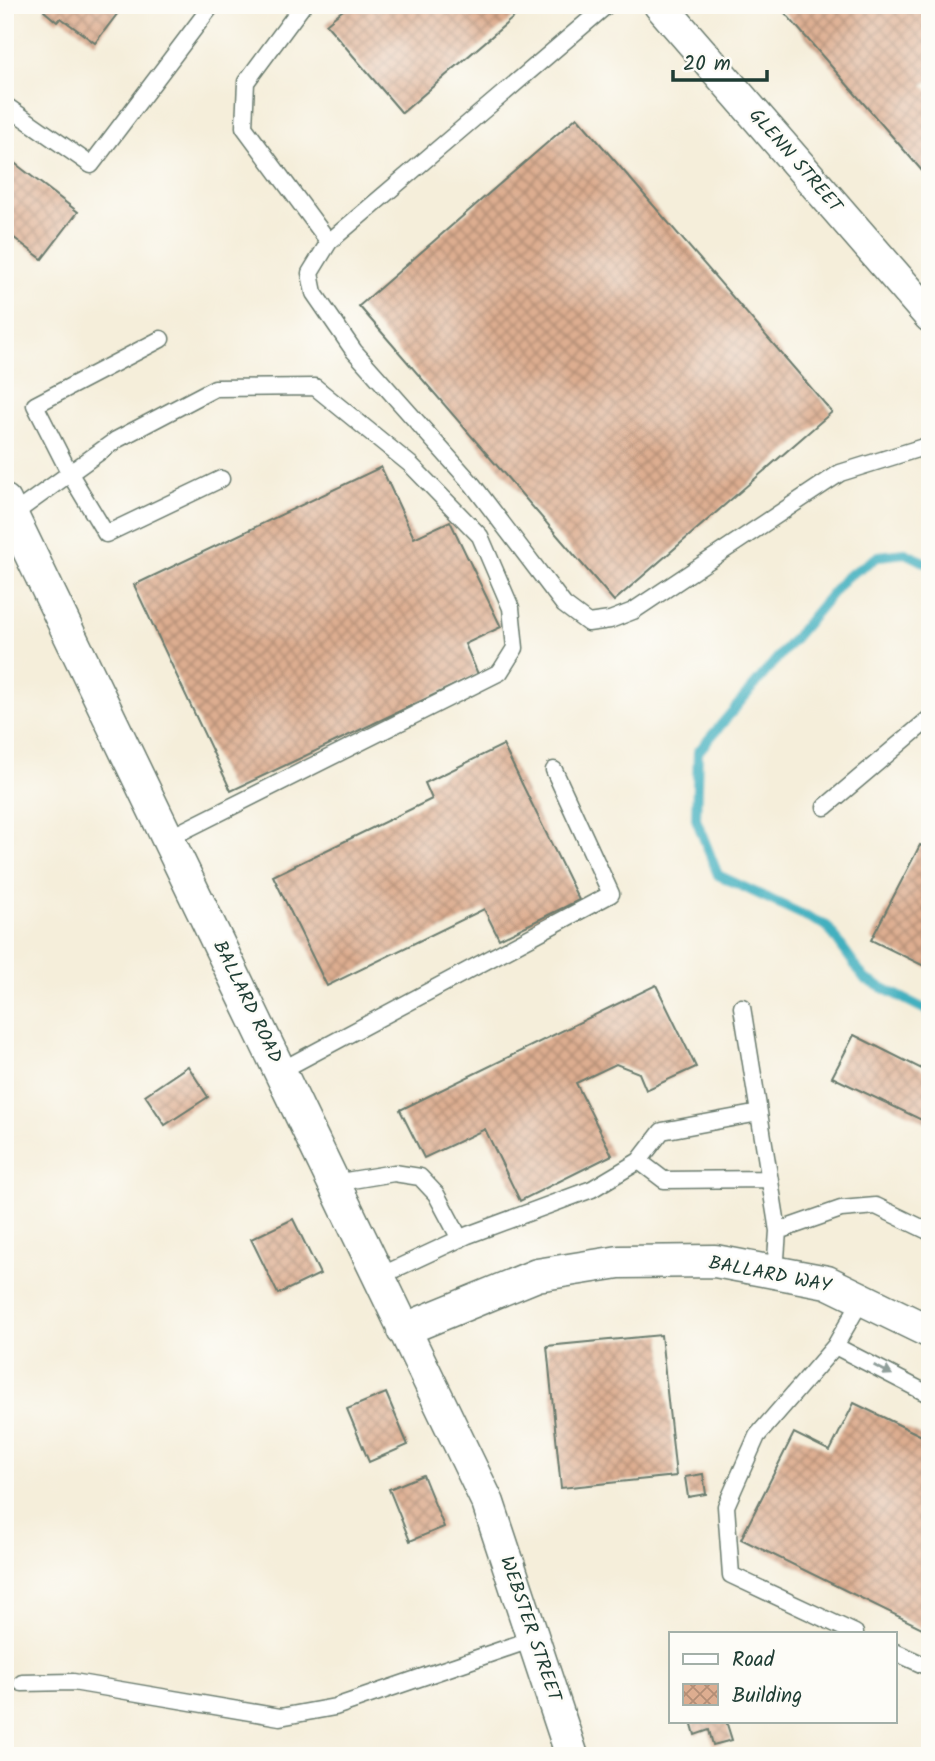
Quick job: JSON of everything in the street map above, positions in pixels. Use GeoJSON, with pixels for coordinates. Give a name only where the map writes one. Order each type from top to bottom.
{"type":"FeatureCollection","features":[{"type":"Feature","properties":{"kind":"street","name":"GLENN STREET"},"geometry":{"type":"LineString","coordinates":[[660,5],[929,313]]}},
{"type":"Feature","properties":{"kind":"street","name":"BALLARD ROAD"},"geometry":{"type":"LineString","coordinates":[[9,508],[488,1503]]}},
{"type":"Feature","properties":{"kind":"street","name":"BALLARD WAY"},"geometry":{"type":"LineString","coordinates":[[403,1330],[537,1275],[619,1262],[715,1261],[827,1282],[930,1332]]}},
{"type":"Feature","properties":{"kind":"street","name":"WEBSTER STREET"},"geometry":{"type":"LineString","coordinates":[[488,1503],[572,1756]]}},
{"type":"Feature","properties":{"kind":"lane"},"geometry":{"type":"LineString","coordinates":[[5,105],[91,165],[212,5]]}},
{"type":"Feature","properties":{"kind":"lane"},"geometry":{"type":"LineString","coordinates":[[303,5],[246,82],[244,127],[329,242]]}},
{"type":"Feature","properties":{"kind":"lane"},"geometry":{"type":"LineString","coordinates":[[607,5],[329,242],[310,273],[314,293],[354,351],[473,485],[564,605],[588,623],[610,620],[634,611],[840,473],[930,446]]}},
{"type":"Feature","properties":{"kind":"lane"},"geometry":{"type":"LineString","coordinates":[[161,339],[35,405],[70,474],[106,534],[221,479]]}},
{"type":"Feature","properties":{"kind":"lane"},"geometry":{"type":"LineString","coordinates":[[9,508],[70,474],[116,440],[215,388],[315,387],[411,465],[480,536],[511,608],[515,648],[500,672],[169,838]]}},
{"type":"Feature","properties":{"kind":"lane"},"geometry":{"type":"LineString","coordinates":[[825,807],[930,718]]}},
{"type":"Feature","properties":{"kind":"lane"},"geometry":{"type":"LineString","coordinates":[[281,1071],[611,894],[554,770]]}},
{"type":"Feature","properties":{"kind":"lane"},"geometry":{"type":"LineString","coordinates":[[742,1007],[778,1231],[775,1272]]}},
{"type":"Feature","properties":{"kind":"lane"},"geometry":{"type":"LineString","coordinates":[[378,1277],[460,1239],[592,1189],[639,1161],[662,1131],[759,1113]]}},
{"type":"Feature","properties":{"kind":"lane"},"geometry":{"type":"LineString","coordinates":[[639,1161],[664,1180],[770,1179]]}},
{"type":"Feature","properties":{"kind":"lane"},"geometry":{"type":"LineString","coordinates":[[334,1183],[394,1173],[420,1177],[436,1194],[460,1239]]}},
{"type":"Feature","properties":{"kind":"lane"},"geometry":{"type":"LineString","coordinates":[[778,1231],[841,1209],[876,1206],[930,1232]]}},
{"type":"Feature","properties":{"kind":"lane"},"geometry":{"type":"LineString","coordinates":[[853,1632],[731,1575],[726,1506],[757,1436],[835,1346],[862,1299]]}},
{"type":"Feature","properties":{"kind":"lane"},"geometry":{"type":"LineString","coordinates":[[835,1346],[930,1395]]}},
{"type":"Feature","properties":{"kind":"lane"},"geometry":{"type":"LineString","coordinates":[[22,1683],[73,1682],[280,1717],[335,1707],[533,1639]]}},
{"type":"Feature","properties":{"kind":"lane"},"geometry":{"type":"LineString","coordinates":[[897,1652],[930,1668]]}},
{"type":"Feature","properties":{"kind":"building"},"geometry":{"type":"Polygon","coordinates":[[[45,5],[124,5],[95,43],[61,18],[57,22],[44,11],[47,7],[45,5]]]}},
{"type":"Feature","properties":{"kind":"building"},"geometry":{"type":"Polygon","coordinates":[[[349,5],[528,5],[402,113],[326,24],[349,5]]]}},
{"type":"Feature","properties":{"kind":"building"},"geometry":{"type":"Polygon","coordinates":[[[778,5],[930,5],[930,79],[923,85],[930,92],[930,180],[778,5]]]}},
{"type":"Feature","properties":{"kind":"building"},"geometry":{"type":"Polygon","coordinates":[[[577,117],[832,412],[614,601],[359,306],[577,117]]]}},
{"type":"Feature","properties":{"kind":"building"},"geometry":{"type":"Polygon","coordinates":[[[8,158],[78,212],[42,259],[5,231],[5,162],[8,158]]]}},
{"type":"Feature","properties":{"kind":"building"},"geometry":{"type":"Polygon","coordinates":[[[381,467],[414,538],[450,521],[501,627],[465,644],[478,674],[231,791],[134,585],[381,467]]]}},
{"type":"Feature","properties":{"kind":"building"},"geometry":{"type":"Polygon","coordinates":[[[503,745],[579,900],[499,939],[484,909],[327,986],[273,876],[432,799],[425,783],[503,745]]]}},
{"type":"Feature","properties":{"kind":"building"},"geometry":{"type":"Polygon","coordinates":[[[920,845],[930,850],[930,969],[871,940],[920,845]]]}},
{"type":"Feature","properties":{"kind":"building"},"geometry":{"type":"Polygon","coordinates":[[[656,985],[696,1067],[646,1090],[639,1073],[616,1064],[576,1083],[612,1155],[520,1201],[485,1129],[424,1158],[400,1110],[656,985]]]}},
{"type":"Feature","properties":{"kind":"building"},"geometry":{"type":"Polygon","coordinates":[[[854,1035],[930,1073],[930,1124],[832,1077],[854,1035]]]}},
{"type":"Feature","properties":{"kind":"building"},"geometry":{"type":"Polygon","coordinates":[[[188,1066],[208,1097],[165,1125],[145,1095],[188,1066]]]}},
{"type":"Feature","properties":{"kind":"building"},"geometry":{"type":"Polygon","coordinates":[[[293,1219],[320,1274],[278,1294],[251,1239],[293,1219]]]}},
{"type":"Feature","properties":{"kind":"building"},"geometry":{"type":"Polygon","coordinates":[[[661,1335],[676,1476],[561,1488],[547,1346],[661,1335]]]}},
{"type":"Feature","properties":{"kind":"building"},"geometry":{"type":"Polygon","coordinates":[[[386,1393],[408,1445],[369,1462],[347,1409],[386,1393]]]}},
{"type":"Feature","properties":{"kind":"building"},"geometry":{"type":"Polygon","coordinates":[[[854,1403],[930,1440],[930,1632],[741,1539],[794,1433],[830,1451],[854,1403]]]}},
{"type":"Feature","properties":{"kind":"building"},"geometry":{"type":"Polygon","coordinates":[[[703,1474],[706,1494],[688,1497],[685,1477],[703,1474]]]}},
{"type":"Feature","properties":{"kind":"building"},"geometry":{"type":"Polygon","coordinates":[[[423,1475],[444,1527],[410,1541],[389,1489],[423,1475]]]}},
{"type":"Feature","properties":{"kind":"building"},"geometry":{"type":"Polygon","coordinates":[[[691,1722],[726,1722],[732,1740],[713,1745],[709,1730],[695,1735],[691,1722]]]}},
{"type":"Feature","properties":{"kind":"waterway"},"geometry":{"type":"LineString","coordinates":[[930,565],[905,553],[879,556],[845,578],[698,752],[696,819],[718,875],[827,926],[865,979],[930,1012]]}}]}
